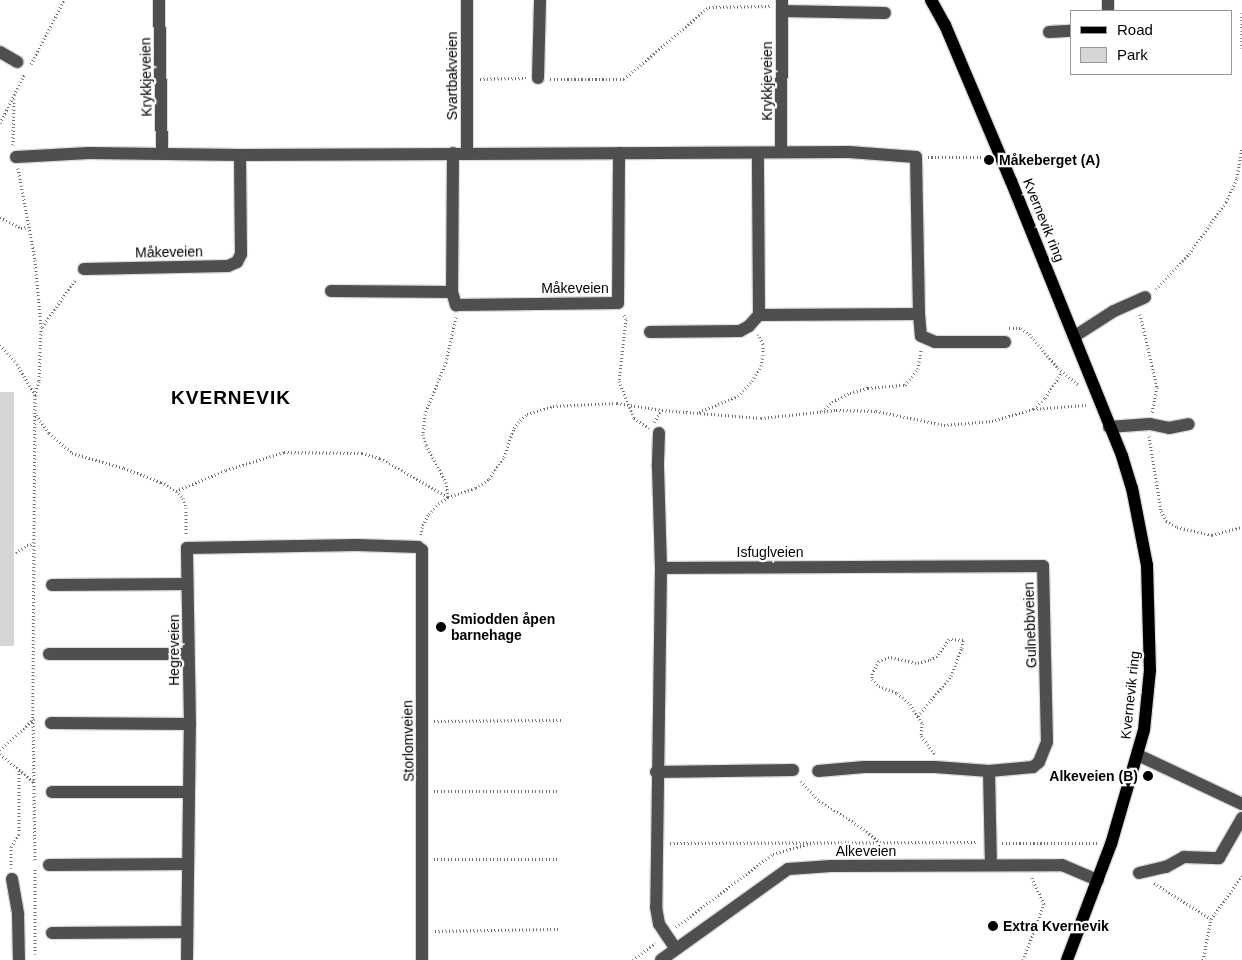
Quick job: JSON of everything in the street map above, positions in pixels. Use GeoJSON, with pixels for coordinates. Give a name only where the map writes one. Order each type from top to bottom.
{"type":"FeatureCollection","features":[{"type":"Feature","properties":{"kind":"main road","name":"Kvernevik ring"},"geometry":{"type":"LineString","coordinates":[[931,0],[945,25],[1075,336],[1109,427],[1122,456],[1132,488],[1148,565],[1150,670],[1138,755],[1098,880],[1067,960]]}},
{"type":"Feature","properties":{"kind":"street","name":"Krykkjeveien"},"geometry":{"type":"LineString","coordinates":[[160,0],[162,153]]}},
{"type":"Feature","properties":{"kind":"street","name":"Svartbakveien"},"geometry":{"type":"LineString","coordinates":[[467,0],[467,153]]}},
{"type":"Feature","properties":{"kind":"street"},"geometry":{"type":"LineString","coordinates":[[538,78],[540,0]]}},
{"type":"Feature","properties":{"kind":"street","name":"Krykkjeveien"},"geometry":{"type":"LineString","coordinates":[[780,6],[781,152]]}},
{"type":"Feature","properties":{"kind":"street"},"geometry":{"type":"LineString","coordinates":[[780,6],[885,13]]}},
{"type":"Feature","properties":{"kind":"street"},"geometry":{"type":"LineString","coordinates":[[1049,32],[1070,31]]}},
{"type":"Feature","properties":{"kind":"street"},"geometry":{"type":"LineString","coordinates":[[0,52],[17,62]]}},
{"type":"Feature","properties":{"kind":"street"},"geometry":{"type":"LineString","coordinates":[[16,157],[162,153],[240,155],[781,152],[849,152],[916,157],[921,336],[935,342],[1005,335]]}},
{"type":"Feature","properties":{"kind":"street"},"geometry":{"type":"LineString","coordinates":[[453,153],[452,292],[456,305]]}},
{"type":"Feature","properties":{"kind":"street","name":"Måkeveien"},"geometry":{"type":"LineString","coordinates":[[456,305],[618,303],[619,153]]}},
{"type":"Feature","properties":{"kind":"street"},"geometry":{"type":"LineString","coordinates":[[755,319],[758,153]]}},
{"type":"Feature","properties":{"kind":"street","name":"Måkeveien"},"geometry":{"type":"LineString","coordinates":[[84,269],[228,266],[237,262],[241,254],[240,155]]}},
{"type":"Feature","properties":{"kind":"street"},"geometry":{"type":"LineString","coordinates":[[331,291],[452,292]]}},
{"type":"Feature","properties":{"kind":"street"},"geometry":{"type":"LineString","coordinates":[[1075,336],[1114,311],[1145,297]]}},
{"type":"Feature","properties":{"kind":"street"},"geometry":{"type":"LineString","coordinates":[[650,332],[740,331],[755,319],[919,314]]}},
{"type":"Feature","properties":{"kind":"street"},"geometry":{"type":"LineString","coordinates":[[1109,427],[1150,424],[1168,428],[1189,424]]}},
{"type":"Feature","properties":{"kind":"street"},"geometry":{"type":"LineString","coordinates":[[655,431],[661,568],[656,772],[656,908],[659,924],[676,949]]}},
{"type":"Feature","properties":{"kind":"street"},"geometry":{"type":"LineString","coordinates":[[187,548],[395,546],[420,548]]}},
{"type":"Feature","properties":{"kind":"street","name":"Hegreveien"},"geometry":{"type":"LineString","coordinates":[[187,548],[187,584],[190,611],[187,654],[190,724],[187,960]]}},
{"type":"Feature","properties":{"kind":"street","name":"Storlomveien"},"geometry":{"type":"LineString","coordinates":[[420,548],[422,550],[423,721],[422,960]]}},
{"type":"Feature","properties":{"kind":"street","name":"Gulnebbveien"},"geometry":{"type":"LineString","coordinates":[[818,771],[864,767],[935,767],[989,771],[1033,767],[1043,756],[1047,742],[1043,566],[880,567]]}},
{"type":"Feature","properties":{"kind":"street","name":"Isfuglveien"},"geometry":{"type":"LineString","coordinates":[[661,568],[880,567]]}},
{"type":"Feature","properties":{"kind":"street"},"geometry":{"type":"LineString","coordinates":[[52,585],[187,584]]}},
{"type":"Feature","properties":{"kind":"street"},"geometry":{"type":"LineString","coordinates":[[49,654],[187,654]]}},
{"type":"Feature","properties":{"kind":"street"},"geometry":{"type":"LineString","coordinates":[[51,723],[190,724]]}},
{"type":"Feature","properties":{"kind":"street"},"geometry":{"type":"LineString","coordinates":[[1138,755],[1242,804]]}},
{"type":"Feature","properties":{"kind":"street"},"geometry":{"type":"LineString","coordinates":[[656,772],[792,770]]}},
{"type":"Feature","properties":{"kind":"street"},"geometry":{"type":"LineString","coordinates":[[989,771],[991,864]]}},
{"type":"Feature","properties":{"kind":"street"},"geometry":{"type":"LineString","coordinates":[[52,792],[190,792]]}},
{"type":"Feature","properties":{"kind":"street"},"geometry":{"type":"LineString","coordinates":[[1139,873],[1166,867],[1184,857],[1219,858],[1242,818]]}},
{"type":"Feature","properties":{"kind":"street"},"geometry":{"type":"LineString","coordinates":[[49,865],[188,864]]}},
{"type":"Feature","properties":{"kind":"street","name":"Alkeveien"},"geometry":{"type":"LineString","coordinates":[[661,960],[788,869],[831,866],[991,864],[1062,866],[1098,880]]}},
{"type":"Feature","properties":{"kind":"street"},"geometry":{"type":"LineString","coordinates":[[12,879],[18,914],[19,960]]}},
{"type":"Feature","properties":{"kind":"street"},"geometry":{"type":"LineString","coordinates":[[52,933],[187,932]]}},
{"type":"Feature","properties":{"kind":"path"},"geometry":{"type":"LineString","coordinates":[[565,80],[624,79],[709,7],[780,6]]}},
{"type":"Feature","properties":{"kind":"path"},"geometry":{"type":"LineString","coordinates":[[1242,13],[1242,48]]}},
{"type":"Feature","properties":{"kind":"path"},"geometry":{"type":"LineString","coordinates":[[467,80],[538,78]]}},
{"type":"Feature","properties":{"kind":"path"},"geometry":{"type":"LineString","coordinates":[[14,96],[13,145],[35,260],[42,327],[38,381],[35,395],[33,719],[35,960]]}},
{"type":"Feature","properties":{"kind":"path"},"geometry":{"type":"LineString","coordinates":[[1145,297],[1170,276],[1189,254],[1226,202],[1237,178],[1242,148]]}},
{"type":"Feature","properties":{"kind":"path"},"geometry":{"type":"LineString","coordinates":[[916,157],[985,157]]}},
{"type":"Feature","properties":{"kind":"path"},"geometry":{"type":"LineString","coordinates":[[0,217],[21,228],[28,227]]}},
{"type":"Feature","properties":{"kind":"path"},"geometry":{"type":"LineString","coordinates":[[42,327],[84,269]]}},
{"type":"Feature","properties":{"kind":"path"},"geometry":{"type":"LineString","coordinates":[[618,303],[626,319],[619,381],[629,405],[629,410],[634,418],[655,431]]}},
{"type":"Feature","properties":{"kind":"path"},"geometry":{"type":"LineString","coordinates":[[448,497],[446,482],[426,445],[423,434],[426,414],[454,335],[456,305]]}},
{"type":"Feature","properties":{"kind":"path"},"geometry":{"type":"LineString","coordinates":[[698,412],[738,396],[752,381],[760,366],[763,355],[755,319]]}},
{"type":"Feature","properties":{"kind":"path"},"geometry":{"type":"LineString","coordinates":[[1005,335],[1021,328],[1029,334],[1062,372],[1079,386]]}},
{"type":"Feature","properties":{"kind":"path"},"geometry":{"type":"LineString","coordinates":[[822,411],[832,402],[850,393],[868,388],[905,385],[918,369],[921,336]]}},
{"type":"Feature","properties":{"kind":"path"},"geometry":{"type":"LineString","coordinates":[[0,345],[17,364],[35,395]]}},
{"type":"Feature","properties":{"kind":"path"},"geometry":{"type":"LineString","coordinates":[[1033,410],[1045,398],[1062,372]]}},
{"type":"Feature","properties":{"kind":"path"},"geometry":{"type":"LineString","coordinates":[[420,548],[422,527],[428,515],[438,503],[448,497],[476,488],[489,478],[504,457],[514,428],[527,414],[553,406],[574,403],[629,405],[761,418],[822,411],[882,412],[944,425],[992,421],[1033,410],[1092,404]]}},
{"type":"Feature","properties":{"kind":"path"},"geometry":{"type":"LineString","coordinates":[[35,415],[49,433],[72,453],[124,468],[161,482],[176,491],[183,498],[186,508],[187,548]]}},
{"type":"Feature","properties":{"kind":"path"},"geometry":{"type":"LineString","coordinates":[[176,491],[268,455],[284,452],[312,451],[362,453],[380,458],[448,497]]}},
{"type":"Feature","properties":{"kind":"path"},"geometry":{"type":"LineString","coordinates":[[16,554],[27,545],[34,544]]}},
{"type":"Feature","properties":{"kind":"path"},"geometry":{"type":"LineString","coordinates":[[918,716],[951,676],[962,648],[963,640],[949,639],[937,656],[929,660],[916,663],[889,657],[879,661],[872,679],[886,690],[897,693],[910,704],[922,723],[920,736],[934,750],[935,767]]}},
{"type":"Feature","properties":{"kind":"path"},"geometry":{"type":"LineString","coordinates":[[0,750],[33,719]]}},
{"type":"Feature","properties":{"kind":"path"},"geometry":{"type":"LineString","coordinates":[[423,721],[561,720]]}},
{"type":"Feature","properties":{"kind":"path"},"geometry":{"type":"LineString","coordinates":[[0,754],[35,783]]}},
{"type":"Feature","properties":{"kind":"path"},"geometry":{"type":"LineString","coordinates":[[12,879],[11,847],[19,834],[19,768]]}},
{"type":"Feature","properties":{"kind":"path"},"geometry":{"type":"LineString","coordinates":[[792,770],[819,801],[852,821],[881,843]]}},
{"type":"Feature","properties":{"kind":"path"},"geometry":{"type":"LineString","coordinates":[[423,791],[558,791]]}},
{"type":"Feature","properties":{"kind":"path"},"geometry":{"type":"LineString","coordinates":[[656,843],[804,841],[812,843],[990,842],[1097,844],[1103,840]]}},
{"type":"Feature","properties":{"kind":"path"},"geometry":{"type":"LineString","coordinates":[[632,960],[773,854],[812,843]]}},
{"type":"Feature","properties":{"kind":"path"},"geometry":{"type":"LineString","coordinates":[[422,859],[558,859]]}},
{"type":"Feature","properties":{"kind":"path"},"geometry":{"type":"LineString","coordinates":[[1139,873],[1211,919]]}},
{"type":"Feature","properties":{"kind":"path"},"geometry":{"type":"LineString","coordinates":[[1023,960],[1044,904],[1031,875]]}},
{"type":"Feature","properties":{"kind":"path"},"geometry":{"type":"LineString","coordinates":[[1202,960],[1211,919],[1242,876]]}},
{"type":"Feature","properties":{"kind":"path"},"geometry":{"type":"LineString","coordinates":[[422,932],[560,929]]}},
{"type":"Feature","properties":{"kind":"green space"},"geometry":{"type":"Polygon","coordinates":[[[0,392],[14,392],[14,646],[0,646],[0,392]]]}},
{"type":"Feature","properties":{"kind":"place","name":"Måkeberget (A)"},"geometry":{"type":"Point","coordinates":[989,160]}},
{"type":"Feature","properties":{"kind":"place","name":"Smiodden åpen barnehage"},"geometry":{"type":"Point","coordinates":[441,627]}},
{"type":"Feature","properties":{"kind":"place","name":"Alkeveien (B)"},"geometry":{"type":"Point","coordinates":[1148,776]}},
{"type":"Feature","properties":{"kind":"place","name":"Extra Kvernevik"},"geometry":{"type":"Point","coordinates":[993,926]}},
{"type":"Feature","properties":{"kind":"district","name":"KVERNEVIK"},"geometry":{"type":"Point","coordinates":[231,398]}}]}
